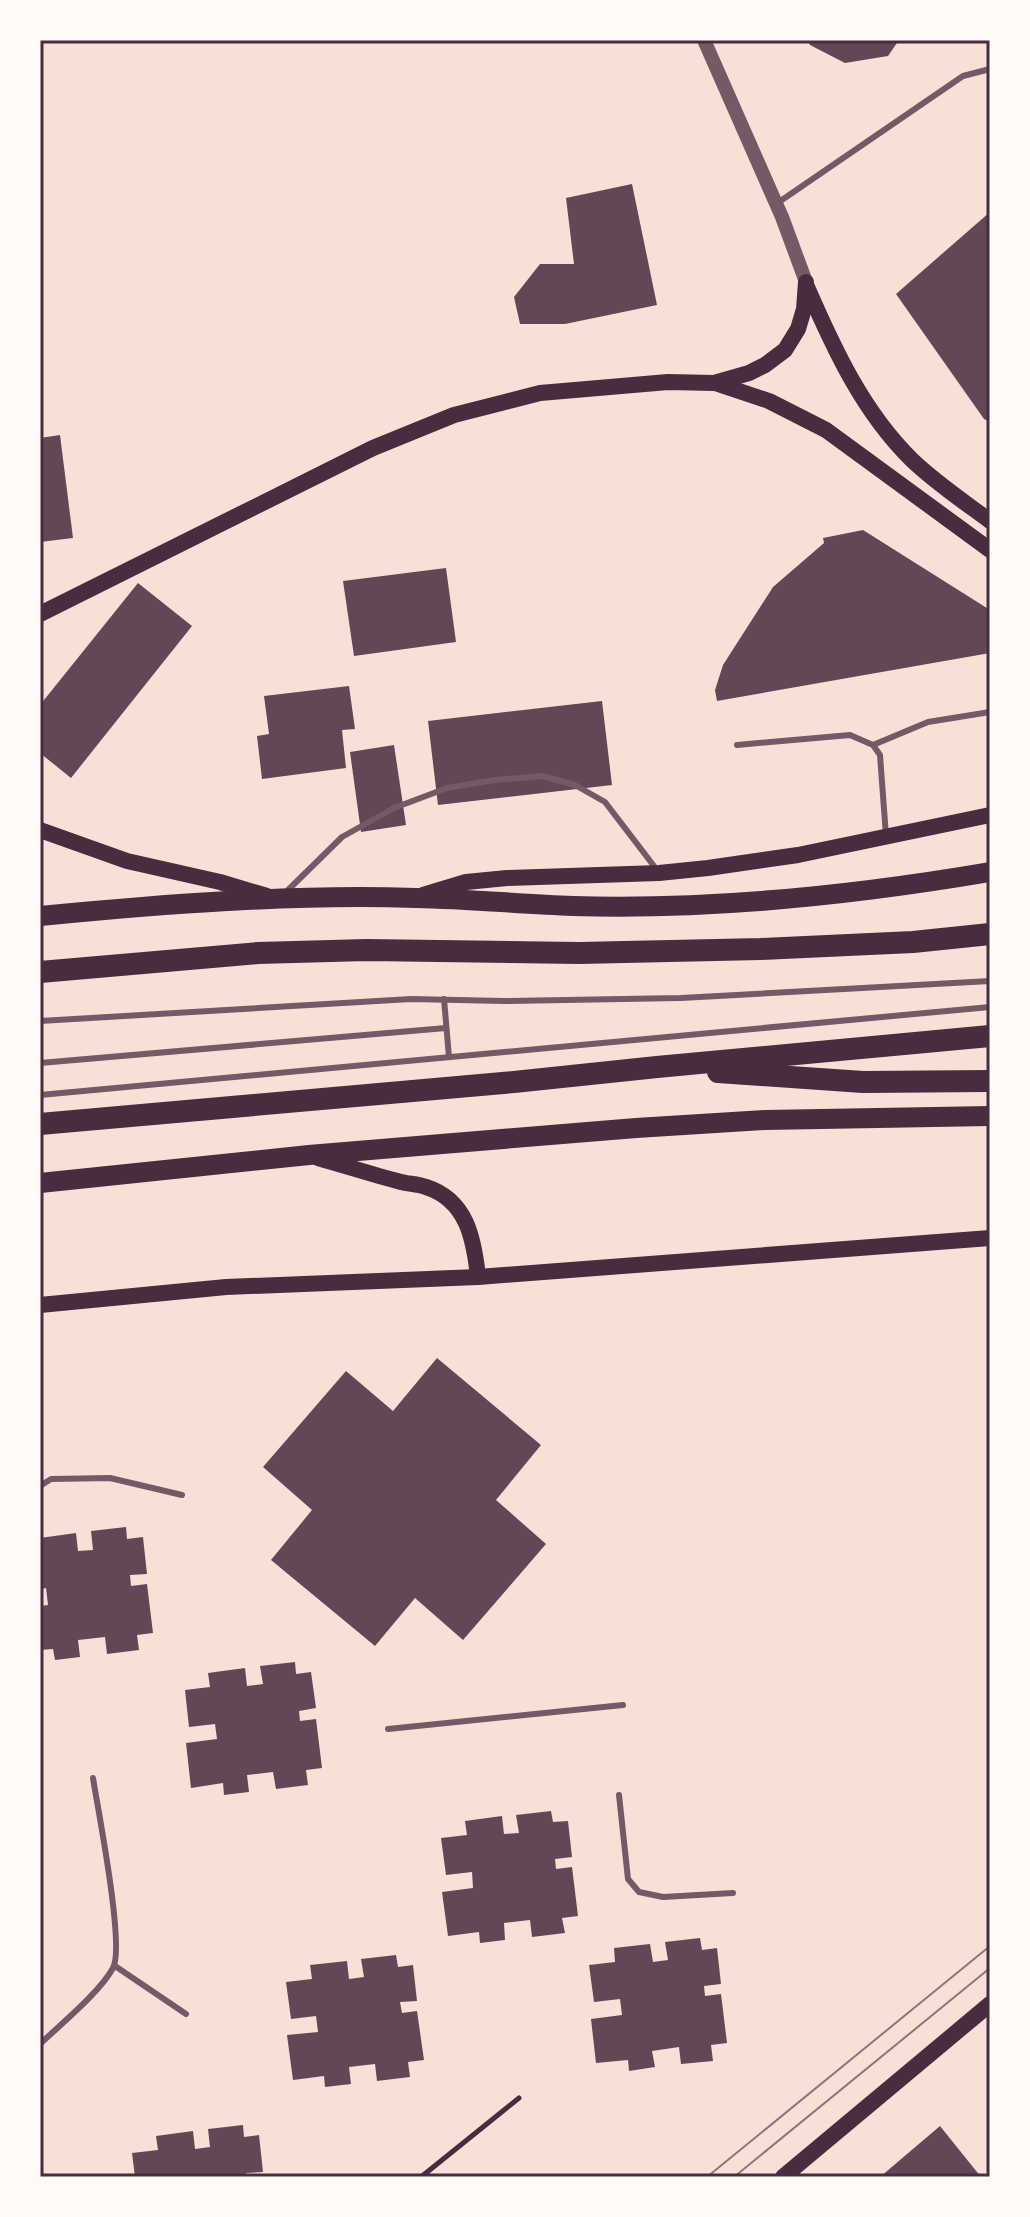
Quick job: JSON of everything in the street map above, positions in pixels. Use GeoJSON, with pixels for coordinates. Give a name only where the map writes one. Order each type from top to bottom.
{"type":"FeatureCollection","features":[{"type":"Feature","properties":{"kind":"highway"},"geometry":{"type":"LineString","coordinates":[[40,972],[258,953],[746,950],[913,942],[990,934]]}},
{"type":"Feature","properties":{"kind":"highway"},"geometry":{"type":"LineString","coordinates":[[40,1124],[990,1036]]}},
{"type":"Feature","properties":{"kind":"highway"},"geometry":{"type":"LineString","coordinates":[[657,1067],[863,1082],[990,1081]]}},
{"type":"Feature","properties":{"kind":"main road"},"geometry":{"type":"LineString","coordinates":[[714,383],[749,373],[785,350],[798,329],[804,309],[806,282]]}},
{"type":"Feature","properties":{"kind":"main road"},"geometry":{"type":"LineString","coordinates":[[806,282],[829,338],[854,385],[881,425],[922,469],[990,521]]}},
{"type":"Feature","properties":{"kind":"main road"},"geometry":{"type":"LineString","coordinates":[[40,614],[373,448],[454,415],[540,393],[668,382],[714,383],[769,401],[826,430],[990,550]]}},
{"type":"Feature","properties":{"kind":"main road"},"geometry":{"type":"LineString","coordinates":[[415,898],[466,882],[708,868],[798,855],[990,815]]}},
{"type":"Feature","properties":{"kind":"main road"},"geometry":{"type":"LineString","coordinates":[[40,830],[127,861],[220,882],[280,900]]}},
{"type":"Feature","properties":{"kind":"main road"},"geometry":{"type":"LineString","coordinates":[[40,916],[147,906],[280,900],[415,898],[575,906],[694,905],[921,884],[990,872]]}},
{"type":"Feature","properties":{"kind":"main road"},"geometry":{"type":"LineString","coordinates":[[40,1183],[309,1155],[636,1128],[751,1121],[990,1116]]}},
{"type":"Feature","properties":{"kind":"main road"},"geometry":{"type":"LineString","coordinates":[[309,1155],[427,1187],[448,1198],[464,1215],[475,1251],[478,1277]]}},
{"type":"Feature","properties":{"kind":"main road"},"geometry":{"type":"LineString","coordinates":[[40,1305],[226,1287],[478,1277],[990,1238]]}},
{"type":"Feature","properties":{"kind":"main road"},"geometry":{"type":"LineString","coordinates":[[783,2177],[990,2004]]}},
{"type":"Feature","properties":{"kind":"street"},"geometry":{"type":"LineString","coordinates":[[704,40],[776,204],[806,282]]}},
{"type":"Feature","properties":{"kind":"lane"},"geometry":{"type":"LineString","coordinates":[[776,204],[963,76],[990,69]]}},
{"type":"Feature","properties":{"kind":"lane"},"geometry":{"type":"LineString","coordinates":[[873,745],[928,722],[990,712]]}},
{"type":"Feature","properties":{"kind":"lane"},"geometry":{"type":"LineString","coordinates":[[737,745],[850,735],[873,745],[880,755],[886,836]]}},
{"type":"Feature","properties":{"kind":"lane"},"geometry":{"type":"LineString","coordinates":[[280,900],[302,874],[342,837],[394,808],[447,788],[542,776],[575,785],[605,802],[659,873]]}},
{"type":"Feature","properties":{"kind":"lane"},"geometry":{"type":"LineString","coordinates":[[40,1021],[411,999],[681,998],[990,981]]}},
{"type":"Feature","properties":{"kind":"lane"},"geometry":{"type":"LineString","coordinates":[[444,999],[449,1057]]}},
{"type":"Feature","properties":{"kind":"lane"},"geometry":{"type":"LineString","coordinates":[[40,1095],[990,1007]]}},
{"type":"Feature","properties":{"kind":"lane"},"geometry":{"type":"LineString","coordinates":[[40,1063],[446,1028]]}},
{"type":"Feature","properties":{"kind":"lane"},"geometry":{"type":"LineString","coordinates":[[40,1486],[51,1479],[110,1478],[182,1495]]}},
{"type":"Feature","properties":{"kind":"lane"},"geometry":{"type":"LineString","coordinates":[[388,1729],[623,1705]]}},
{"type":"Feature","properties":{"kind":"lane"},"geometry":{"type":"LineString","coordinates":[[40,2044],[91,1996],[115,1966],[115,1924],[93,1778]]}},
{"type":"Feature","properties":{"kind":"lane"},"geometry":{"type":"LineString","coordinates":[[619,1795],[628,1879],[639,1892],[663,1897],[733,1893]]}},
{"type":"Feature","properties":{"kind":"lane"},"geometry":{"type":"LineString","coordinates":[[115,1966],[186,2014]]}},
{"type":"Feature","properties":{"kind":"path"},"geometry":{"type":"LineString","coordinates":[[421,2177],[519,2098]]}},
{"type":"Feature","properties":{"kind":"building"},"geometry":{"type":"Polygon","coordinates":[[[807,40],[899,40],[888,56],[845,63],[810,45],[807,40]]]}},
{"type":"Feature","properties":{"kind":"building"},"geometry":{"type":"Polygon","coordinates":[[[632,184],[657,305],[565,324],[520,324],[514,297],[540,264],[574,264],[566,198],[632,184]]]}},
{"type":"Feature","properties":{"kind":"building"},"geometry":{"type":"Polygon","coordinates":[[[990,212],[990,422],[984,419],[896,294],[990,212]]]}},
{"type":"Feature","properties":{"kind":"building"},"geometry":{"type":"Polygon","coordinates":[[[60,435],[73,538],[40,542],[40,438],[60,435]]]}},
{"type":"Feature","properties":{"kind":"building"},"geometry":{"type":"Polygon","coordinates":[[[863,530],[990,610],[990,653],[717,701],[715,690],[723,665],[773,587],[824,543],[823,538],[863,530]]]}},
{"type":"Feature","properties":{"kind":"building"},"geometry":{"type":"Polygon","coordinates":[[[446,568],[456,642],[354,656],[343,581],[446,568]]]}},
{"type":"Feature","properties":{"kind":"building"},"geometry":{"type":"Polygon","coordinates":[[[138,583],[192,626],[71,778],[40,753],[40,705],[138,583]]]}},
{"type":"Feature","properties":{"kind":"building"},"geometry":{"type":"Polygon","coordinates":[[[349,686],[355,729],[342,730],[346,768],[262,779],[257,736],[269,734],[264,696],[349,686]]]}},
{"type":"Feature","properties":{"kind":"building"},"geometry":{"type":"Polygon","coordinates":[[[602,701],[612,785],[438,805],[428,721],[602,701]]]}},
{"type":"Feature","properties":{"kind":"building"},"geometry":{"type":"Polygon","coordinates":[[[394,745],[406,825],[361,832],[350,752],[394,745]]]}},
{"type":"Feature","properties":{"kind":"building"},"geometry":{"type":"Polygon","coordinates":[[[437,1358],[541,1445],[496,1500],[546,1544],[463,1640],[415,1598],[375,1646],[271,1560],[312,1510],[263,1467],[346,1371],[393,1411],[437,1358]]]}},
{"type":"Feature","properties":{"kind":"building"},"geometry":{"type":"Polygon","coordinates":[[[126,1527],[127,1539],[143,1537],[147,1574],[130,1575],[131,1586],[147,1584],[153,1633],[137,1635],[139,1650],[107,1654],[105,1637],[78,1640],[80,1657],[55,1660],[53,1649],[40,1650],[40,1606],[48,1605],[46,1588],[40,1589],[40,1538],[76,1533],[78,1551],[93,1550],[91,1531],[126,1527]]]}},
{"type":"Feature","properties":{"kind":"building"},"geometry":{"type":"Polygon","coordinates":[[[295,1662],[296,1674],[311,1672],[316,1708],[299,1711],[300,1721],[316,1719],[322,1768],[306,1770],[308,1785],[276,1789],[273,1772],[247,1775],[249,1792],[224,1795],[223,1783],[191,1788],[186,1743],[217,1739],[215,1724],[189,1727],[185,1690],[210,1687],[208,1673],[245,1668],[247,1686],[263,1684],[260,1666],[295,1662]]]}},
{"type":"Feature","properties":{"kind":"building"},"geometry":{"type":"Polygon","coordinates":[[[551,1811],[553,1822],[568,1821],[572,1857],[555,1859],[556,1869],[572,1867],[578,1916],[562,1918],[565,1933],[532,1937],[530,1920],[504,1923],[505,1940],[480,1943],[479,1932],[448,1936],[442,1892],[473,1888],[472,1872],[446,1875],[441,1838],[467,1835],[465,1821],[502,1816],[504,1834],[519,1833],[516,1815],[551,1811]]]}},
{"type":"Feature","properties":{"kind":"building"},"geometry":{"type":"Polygon","coordinates":[[[700,1938],[702,1950],[717,1948],[721,1984],[704,1986],[705,1996],[721,1994],[727,2043],[711,2045],[713,2061],[681,2064],[679,2047],[652,2051],[655,2067],[629,2071],[628,2060],[596,2063],[591,2019],[622,2015],[620,1999],[594,2002],[589,1965],[615,1962],[614,1948],[650,1944],[653,1962],[668,1960],[665,1942],[700,1938]]]}},
{"type":"Feature","properties":{"kind":"building"},"geometry":{"type":"Polygon","coordinates":[[[396,1955],[398,1967],[413,1965],[417,2001],[400,2002],[402,2013],[417,2011],[424,2060],[408,2062],[410,2077],[377,2081],[375,2064],[349,2067],[351,2084],[325,2087],[324,2076],[293,2080],[287,2035],[318,2032],[316,2016],[291,2019],[286,1982],[312,1979],[310,1965],[347,1961],[349,1979],[364,1977],[361,1959],[396,1955]]]}},
{"type":"Feature","properties":{"kind":"building"},"geometry":{"type":"Polygon","coordinates":[[[243,2125],[244,2137],[259,2135],[263,2172],[246,2173],[247,2177],[135,2177],[132,2153],[158,2150],[156,2136],[193,2131],[195,2149],[210,2147],[208,2129],[243,2125]]]}},
{"type":"Feature","properties":{"kind":"building"},"geometry":{"type":"Polygon","coordinates":[[[940,2126],[981,2177],[880,2177],[940,2126]]]}},
{"type":"Feature","properties":{"kind":"tram line"},"geometry":{"type":"LineString","coordinates":[[707,2177],[990,1946]]}},
{"type":"Feature","properties":{"kind":"tram line"},"geometry":{"type":"LineString","coordinates":[[734,2177],[990,1968]]}}]}
